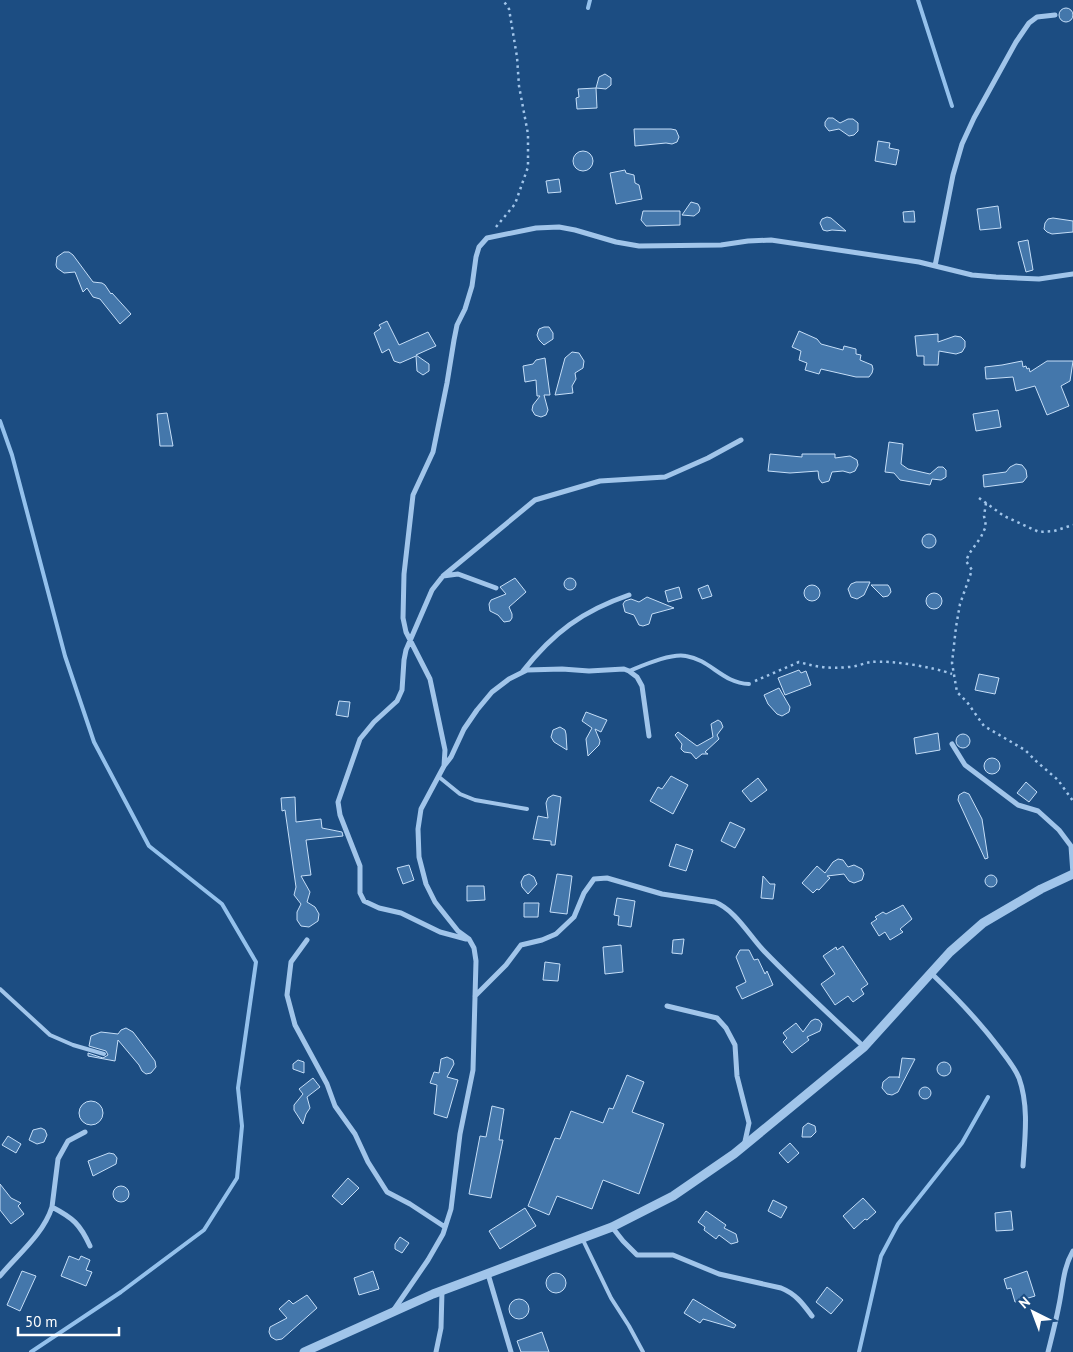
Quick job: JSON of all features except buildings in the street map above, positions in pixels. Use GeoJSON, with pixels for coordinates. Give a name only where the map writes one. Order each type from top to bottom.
{"type":"FeatureCollection","features":[{"type":"Feature","properties":{"kind":"street"},"geometry":{"type":"LineString","coordinates":[[935,266],[953,175],[962,144],[974,118],[1028,24],[1036,16],[1055,15]]}},
{"type":"Feature","properties":{"kind":"street"},"geometry":{"type":"LineString","coordinates":[[444,766],[445,750],[430,679],[406,632],[403,618],[404,574],[413,495],[433,452],[457,325],[465,309],[472,286],[477,252],[487,238],[536,228],[559,227],[638,246],[721,245],[771,240],[935,266],[972,275],[996,278],[1039,279],[1073,274]]}},
{"type":"Feature","properties":{"kind":"street"},"geometry":{"type":"LineString","coordinates":[[469,939],[440,932],[401,914],[379,908],[364,901],[360,892],[360,866],[343,822],[338,802],[360,739],[374,722],[397,701],[402,690],[406,650],[432,590],[443,576],[535,500],[600,481],[665,477],[708,458],[741,440]]}},
{"type":"Feature","properties":{"kind":"street"},"geometry":{"type":"LineString","coordinates":[[443,576],[458,574],[496,588]]}},
{"type":"Feature","properties":{"kind":"street"},"geometry":{"type":"LineString","coordinates":[[391,1314],[428,1260],[442,1234],[451,1210],[460,1134],[473,1070],[476,961],[474,948],[469,939],[452,924],[435,902],[426,884],[419,857],[418,829],[421,808],[451,757],[464,729],[492,692],[503,683],[523,672],[546,644],[574,621],[603,604],[628,595]]}},
{"type":"Feature","properties":{"kind":"street"},"geometry":{"type":"LineString","coordinates":[[523,672],[562,669],[589,671],[624,669],[630,671],[637,677],[642,686],[649,736]]}},
{"type":"Feature","properties":{"kind":"street"},"geometry":{"type":"LineString","coordinates":[[304,1352],[442,1291],[612,1227],[673,1196],[744,1146],[864,1047],[950,952],[983,923],[1041,889],[1073,874],[1071,846],[1059,830],[1038,811],[1018,805],[965,765],[952,744]]}},
{"type":"Feature","properties":{"kind":"street"},"geometry":{"type":"LineString","coordinates":[[475,996],[506,965],[521,945],[542,940],[556,934],[574,917],[584,893],[594,879],[606,878],[662,894],[715,902],[722,905],[798,986],[864,1047]]}},
{"type":"Feature","properties":{"kind":"street"},"geometry":{"type":"LineString","coordinates":[[307,940],[291,962],[287,995],[295,1025],[327,1084],[335,1106],[355,1134],[368,1162],[387,1192],[410,1204],[445,1227]]}},
{"type":"Feature","properties":{"kind":"street"},"geometry":{"type":"LineString","coordinates":[[931,973],[987,1031],[1008,1060],[1018,1078],[1026,1121],[1023,1166]]}},
{"type":"Feature","properties":{"kind":"street"},"geometry":{"type":"LineString","coordinates":[[667,1006],[717,1018],[726,1028],[735,1045],[737,1076],[749,1123],[744,1146]]}},
{"type":"Feature","properties":{"kind":"street"},"geometry":{"type":"LineString","coordinates":[[0,1276],[34,1239],[48,1217],[52,1207],[58,1159],[68,1141],[85,1132]]}},
{"type":"Feature","properties":{"kind":"street"},"geometry":{"type":"LineString","coordinates":[[52,1207],[70,1216],[84,1232],[90,1246]]}},
{"type":"Feature","properties":{"kind":"street"},"geometry":{"type":"LineString","coordinates":[[612,1227],[623,1242],[637,1255],[673,1255],[719,1274],[781,1288],[798,1298],[812,1316]]}},
{"type":"Feature","properties":{"kind":"street"},"geometry":{"type":"LineString","coordinates":[[1048,1352],[1055,1326],[1063,1277],[1068,1259],[1073,1251]]}},
{"type":"Feature","properties":{"kind":"street"},"geometry":{"type":"LineString","coordinates":[[488,1274],[511,1352]]}},
{"type":"Feature","properties":{"kind":"street"},"geometry":{"type":"LineString","coordinates":[[436,1352],[440,1328],[442,1291]]}},
{"type":"Feature","properties":{"kind":"lane"},"geometry":{"type":"LineString","coordinates":[[630,671],[671,657],[684,655],[699,659],[730,680],[740,684],[749,684]]}},
{"type":"Feature","properties":{"kind":"lane"},"geometry":{"type":"LineString","coordinates":[[439,777],[460,794],[476,800],[527,809]]}},
{"type":"Feature","properties":{"kind":"lane"},"geometry":{"type":"LineString","coordinates":[[0,989],[50,1034],[73,1046],[104,1054]]}},
{"type":"Feature","properties":{"kind":"lane"},"geometry":{"type":"LineString","coordinates":[[582,1238],[611,1298],[643,1352]]}},
{"type":"Feature","properties":{"kind":"path"},"geometry":{"type":"LineString","coordinates":[[487,238],[515,204],[528,167],[528,134],[519,86],[517,57],[508,9],[504,0]]}},
{"type":"Feature","properties":{"kind":"path"},"geometry":{"type":"LineString","coordinates":[[979,498],[1004,516],[1039,532],[1054,531],[1073,525]]}},
{"type":"Feature","properties":{"kind":"path"},"geometry":{"type":"LineString","coordinates":[[986,503],[984,516],[986,526],[982,537],[966,561],[972,570],[960,604],[952,663],[957,692],[967,702],[984,726],[1025,750],[1058,780],[1073,801]]}},
{"type":"Feature","properties":{"kind":"path"},"geometry":{"type":"LineString","coordinates":[[749,684],[799,662],[818,668],[850,667],[871,662],[895,662],[939,669],[953,674]]}},
{"type":"Feature","properties":{"kind":"waterway"},"geometry":{"type":"LineString","coordinates":[[588,8],[590,0]]}},
{"type":"Feature","properties":{"kind":"waterway"},"geometry":{"type":"LineString","coordinates":[[918,0],[952,106]]}},
{"type":"Feature","properties":{"kind":"waterway"},"geometry":{"type":"LineString","coordinates":[[0,421],[12,455],[65,656],[94,742],[149,846],[222,904],[256,962],[238,1088],[242,1126],[237,1178],[204,1230],[121,1292],[31,1352]]}},
{"type":"Feature","properties":{"kind":"waterway"},"geometry":{"type":"LineString","coordinates":[[859,1352],[881,1256],[898,1224],[962,1143],[988,1097]]}}]}
